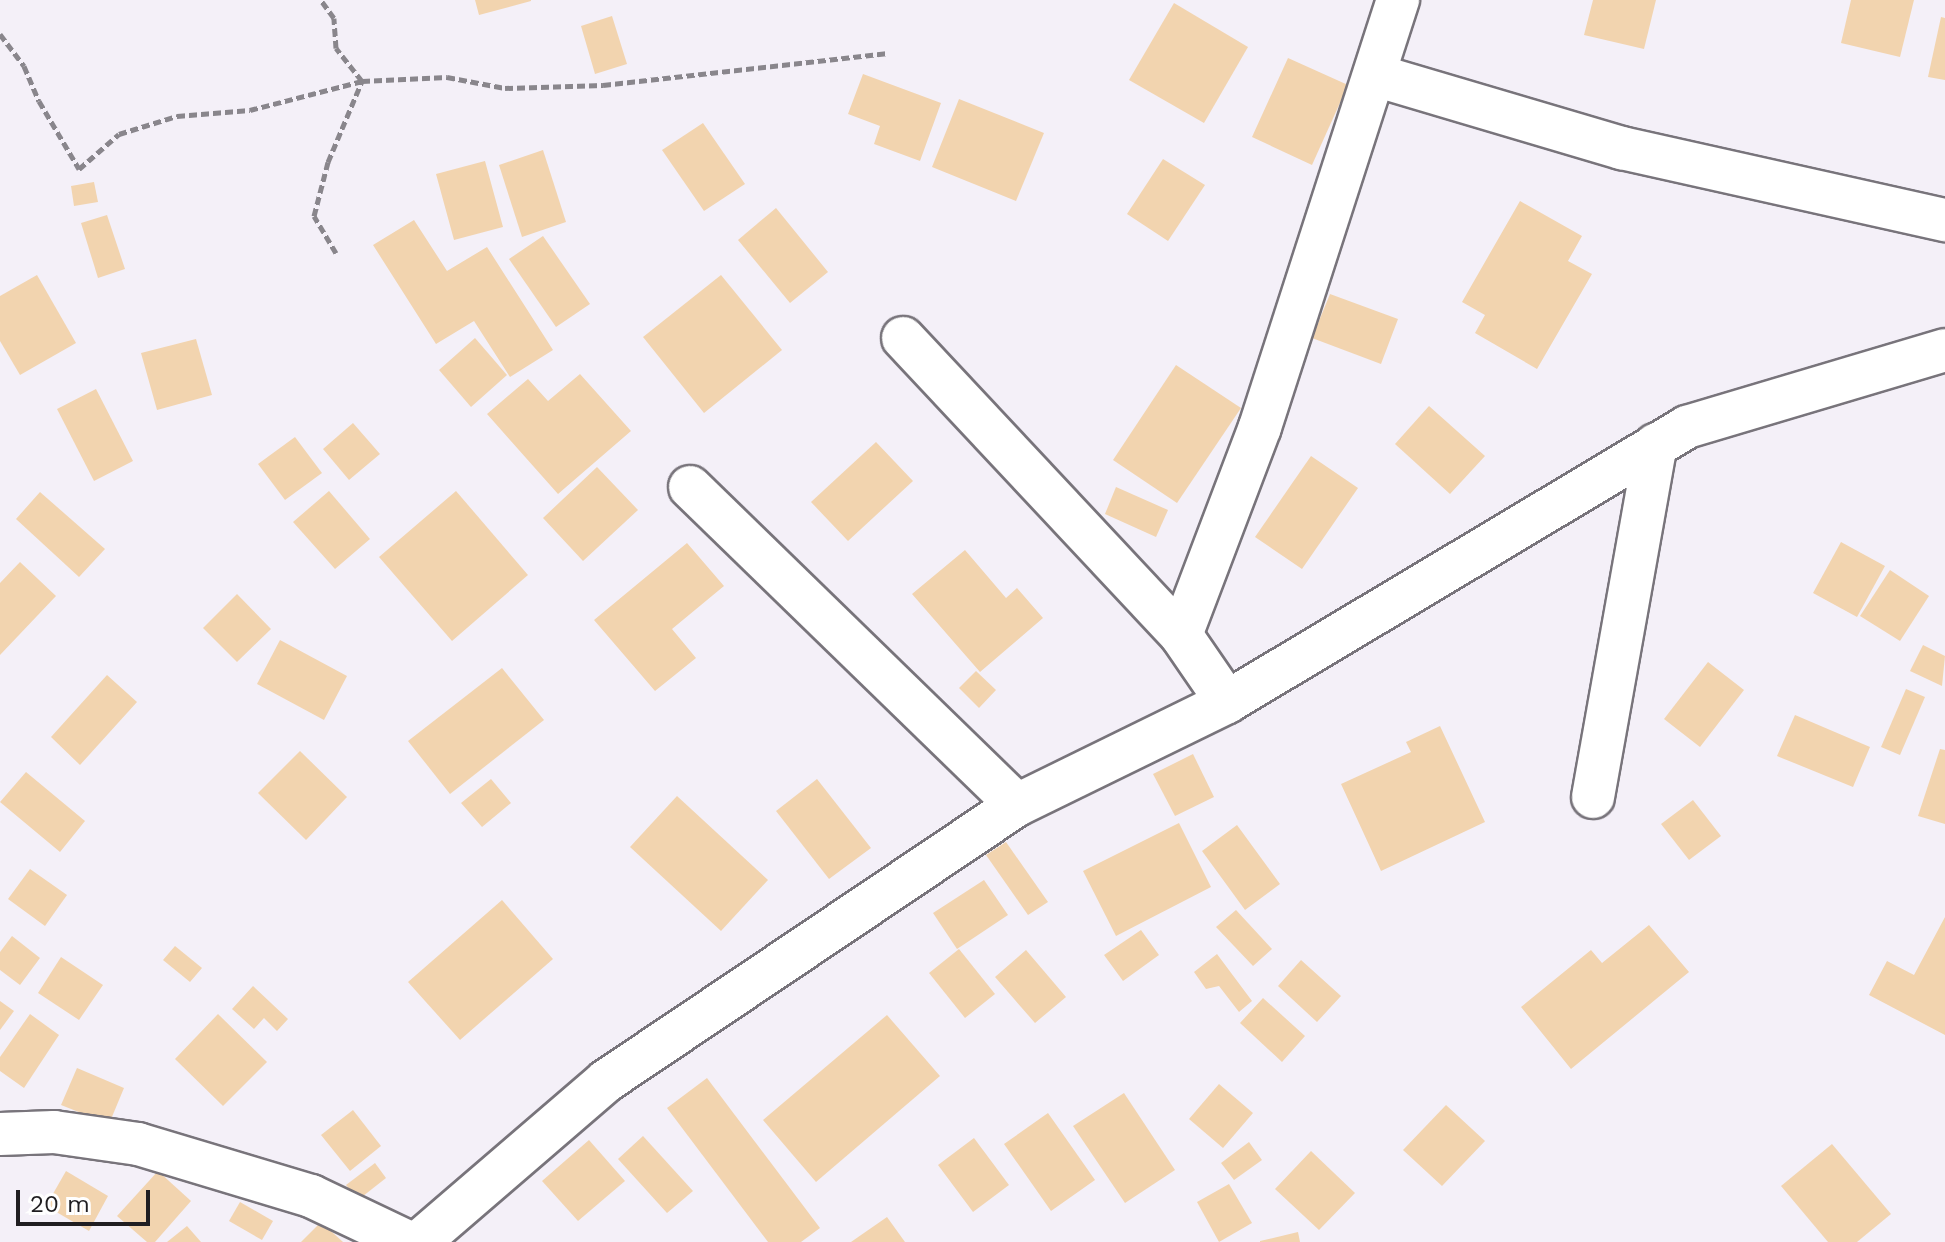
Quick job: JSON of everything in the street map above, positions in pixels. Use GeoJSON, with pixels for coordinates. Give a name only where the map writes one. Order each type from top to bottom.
{"type":"FeatureCollection","features":[{"type":"Feature","properties":{"kind":"street"},"geometry":{"type":"LineString","coordinates":[[1181,635],[1260,427],[1398,0]]}},
{"type":"Feature","properties":{"kind":"street"},"geometry":{"type":"LineString","coordinates":[[1375,75],[1622,148],[1945,220]]}},
{"type":"Feature","properties":{"kind":"street"},"geometry":{"type":"LineString","coordinates":[[903,338],[1181,635],[1227,702]]}},
{"type":"Feature","properties":{"kind":"street"},"geometry":{"type":"LineString","coordinates":[[419,1242],[606,1081],[1017,805],[1227,702],[1687,427],[1945,350]]}},
{"type":"Feature","properties":{"kind":"street"},"geometry":{"type":"LineString","coordinates":[[1593,797],[1656,445]]}},
{"type":"Feature","properties":{"kind":"street"},"geometry":{"type":"LineString","coordinates":[[690,487],[1017,805]]}},
{"type":"Feature","properties":{"kind":"street"},"geometry":{"type":"LineString","coordinates":[[0,1134],[54,1132],[138,1144],[311,1196],[408,1242]]}},
{"type":"Feature","properties":{"kind":"path"},"geometry":{"type":"LineString","coordinates":[[321,0],[334,18],[336,48],[362,81]]}},
{"type":"Feature","properties":{"kind":"path"},"geometry":{"type":"LineString","coordinates":[[0,34],[24,66],[79,169],[119,134],[177,116],[250,110],[362,81],[447,77],[505,88],[603,85],[888,53]]}},
{"type":"Feature","properties":{"kind":"path"},"geometry":{"type":"LineString","coordinates":[[336,253],[314,216],[328,162],[362,81]]}},
{"type":"Feature","properties":{"kind":"building"},"geometry":{"type":"Polygon","coordinates":[[[475,0],[531,0],[531,1],[479,15],[475,0]]]}},
{"type":"Feature","properties":{"kind":"building"},"geometry":{"type":"Polygon","coordinates":[[[1593,0],[1656,0],[1644,49],[1584,35],[1593,0]]]}},
{"type":"Feature","properties":{"kind":"building"},"geometry":{"type":"Polygon","coordinates":[[[1851,0],[1914,0],[1900,57],[1841,43],[1851,0]]]}},
{"type":"Feature","properties":{"kind":"building"},"geometry":{"type":"Polygon","coordinates":[[[1174,3],[1248,47],[1204,123],[1129,80],[1174,3]]]}},
{"type":"Feature","properties":{"kind":"building"},"geometry":{"type":"Polygon","coordinates":[[[612,16],[627,64],[595,74],[581,26],[612,16]]]}},
{"type":"Feature","properties":{"kind":"building"},"geometry":{"type":"Polygon","coordinates":[[[1941,17],[1945,18],[1945,80],[1928,77],[1941,17]]]}},
{"type":"Feature","properties":{"kind":"building"},"geometry":{"type":"Polygon","coordinates":[[[1288,58],[1348,85],[1312,165],[1252,137],[1288,58]]]}},
{"type":"Feature","properties":{"kind":"building"},"geometry":{"type":"Polygon","coordinates":[[[863,74],[941,103],[920,161],[874,144],[880,126],[848,114],[863,74]]]}},
{"type":"Feature","properties":{"kind":"building"},"geometry":{"type":"Polygon","coordinates":[[[959,99],[1044,133],[1016,201],[932,167],[959,99]]]}},
{"type":"Feature","properties":{"kind":"building"},"geometry":{"type":"Polygon","coordinates":[[[703,123],[745,184],[704,211],[662,150],[703,123]]]}},
{"type":"Feature","properties":{"kind":"building"},"geometry":{"type":"Polygon","coordinates":[[[543,150],[566,222],[522,237],[499,165],[543,150]]]}},
{"type":"Feature","properties":{"kind":"building"},"geometry":{"type":"Polygon","coordinates":[[[1163,159],[1205,185],[1168,241],[1127,214],[1163,159]]]}},
{"type":"Feature","properties":{"kind":"building"},"geometry":{"type":"Polygon","coordinates":[[[485,161],[503,227],[454,240],[436,174],[485,161]]]}},
{"type":"Feature","properties":{"kind":"building"},"geometry":{"type":"Polygon","coordinates":[[[94,182],[98,202],[74,206],[71,186],[94,182]]]}},
{"type":"Feature","properties":{"kind":"building"},"geometry":{"type":"Polygon","coordinates":[[[1520,201],[1582,236],[1568,261],[1592,274],[1537,369],[1475,333],[1485,315],[1462,302],[1520,201]]]}},
{"type":"Feature","properties":{"kind":"building"},"geometry":{"type":"Polygon","coordinates":[[[776,208],[828,272],[790,303],[738,240],[776,208]]]}},
{"type":"Feature","properties":{"kind":"building"},"geometry":{"type":"Polygon","coordinates":[[[107,215],[125,269],[98,278],[81,223],[107,215]]]}},
{"type":"Feature","properties":{"kind":"building"},"geometry":{"type":"Polygon","coordinates":[[[414,220],[447,271],[487,247],[553,350],[510,377],[474,321],[436,344],[373,245],[414,220]]]}},
{"type":"Feature","properties":{"kind":"building"},"geometry":{"type":"Polygon","coordinates":[[[543,236],[590,304],[556,327],[509,259],[543,236]]]}},
{"type":"Feature","properties":{"kind":"building"},"geometry":{"type":"Polygon","coordinates":[[[37,275],[76,343],[20,375],[0,341],[0,296],[37,275]]]}},
{"type":"Feature","properties":{"kind":"building"},"geometry":{"type":"Polygon","coordinates":[[[721,275],[782,350],[704,413],[643,337],[721,275]]]}},
{"type":"Feature","properties":{"kind":"building"},"geometry":{"type":"Polygon","coordinates":[[[1330,294],[1398,319],[1381,364],[1312,338],[1330,294]]]}},
{"type":"Feature","properties":{"kind":"building"},"geometry":{"type":"Polygon","coordinates":[[[475,338],[507,375],[471,407],[439,370],[475,338]]]}},
{"type":"Feature","properties":{"kind":"building"},"geometry":{"type":"Polygon","coordinates":[[[196,339],[212,395],[157,410],[141,353],[196,339]]]}},
{"type":"Feature","properties":{"kind":"building"},"geometry":{"type":"Polygon","coordinates":[[[1176,365],[1241,408],[1177,503],[1113,460],[1176,365]]]}},
{"type":"Feature","properties":{"kind":"building"},"geometry":{"type":"Polygon","coordinates":[[[580,374],[631,431],[558,494],[487,414],[528,379],[548,401],[580,374]]]}},
{"type":"Feature","properties":{"kind":"building"},"geometry":{"type":"Polygon","coordinates":[[[96,389],[133,461],[94,481],[57,409],[96,389]]]}},
{"type":"Feature","properties":{"kind":"building"},"geometry":{"type":"Polygon","coordinates":[[[1429,406],[1485,456],[1450,494],[1395,444],[1429,406]]]}},
{"type":"Feature","properties":{"kind":"building"},"geometry":{"type":"Polygon","coordinates":[[[353,423],[380,454],[349,480],[323,449],[353,423]]]}},
{"type":"Feature","properties":{"kind":"building"},"geometry":{"type":"Polygon","coordinates":[[[295,437],[322,473],[285,500],[258,464],[295,437]]]}},
{"type":"Feature","properties":{"kind":"building"},"geometry":{"type":"Polygon","coordinates":[[[876,442],[913,481],[848,541],[811,502],[876,442]]]}},
{"type":"Feature","properties":{"kind":"building"},"geometry":{"type":"Polygon","coordinates":[[[1311,456],[1358,488],[1302,569],[1255,537],[1311,456]]]}},
{"type":"Feature","properties":{"kind":"building"},"geometry":{"type":"Polygon","coordinates":[[[597,467],[638,510],[583,561],[543,518],[597,467]]]}},
{"type":"Feature","properties":{"kind":"building"},"geometry":{"type":"Polygon","coordinates":[[[1116,487],[1168,510],[1156,537],[1105,514],[1116,487]]]}},
{"type":"Feature","properties":{"kind":"building"},"geometry":{"type":"Polygon","coordinates":[[[329,491],[370,539],[335,569],[293,522],[329,491]]]}},
{"type":"Feature","properties":{"kind":"building"},"geometry":{"type":"Polygon","coordinates":[[[456,491],[528,575],[452,641],[379,557],[456,491]]]}},
{"type":"Feature","properties":{"kind":"building"},"geometry":{"type":"Polygon","coordinates":[[[40,492],[105,549],[79,577],[16,519],[40,492]]]}},
{"type":"Feature","properties":{"kind":"building"},"geometry":{"type":"Polygon","coordinates":[[[1841,542],[1885,566],[1857,617],[1813,593],[1841,542]]]}},
{"type":"Feature","properties":{"kind":"building"},"geometry":{"type":"Polygon","coordinates":[[[687,543],[724,586],[672,629],[696,658],[655,691],[594,620],[687,543]]]}},
{"type":"Feature","properties":{"kind":"building"},"geometry":{"type":"Polygon","coordinates":[[[965,550],[1006,598],[1017,588],[1043,618],[980,672],[912,594],[965,550]]]}},
{"type":"Feature","properties":{"kind":"building"},"geometry":{"type":"Polygon","coordinates":[[[20,562],[56,596],[0,655],[0,583],[20,562]]]}},
{"type":"Feature","properties":{"kind":"building"},"geometry":{"type":"Polygon","coordinates":[[[1890,570],[1929,596],[1900,641],[1860,616],[1890,570]]]}},
{"type":"Feature","properties":{"kind":"building"},"geometry":{"type":"Polygon","coordinates":[[[237,594],[271,629],[237,662],[203,628],[237,594]]]}},
{"type":"Feature","properties":{"kind":"building"},"geometry":{"type":"Polygon","coordinates":[[[280,640],[347,676],[324,720],[257,684],[280,640]]]}},
{"type":"Feature","properties":{"kind":"building"},"geometry":{"type":"Polygon","coordinates":[[[1923,645],[1945,656],[1942,686],[1910,671],[1923,645]]]}},
{"type":"Feature","properties":{"kind":"building"},"geometry":{"type":"Polygon","coordinates":[[[1708,662],[1744,690],[1700,747],[1664,719],[1708,662]]]}},
{"type":"Feature","properties":{"kind":"building"},"geometry":{"type":"Polygon","coordinates":[[[502,668],[544,720],[450,794],[408,741],[502,668]]]}},
{"type":"Feature","properties":{"kind":"building"},"geometry":{"type":"Polygon","coordinates":[[[976,671],[996,690],[979,708],[959,688],[976,671]]]}},
{"type":"Feature","properties":{"kind":"building"},"geometry":{"type":"Polygon","coordinates":[[[107,675],[137,702],[80,765],[51,737],[107,675]]]}},
{"type":"Feature","properties":{"kind":"building"},"geometry":{"type":"Polygon","coordinates":[[[1906,689],[1925,697],[1900,755],[1881,747],[1906,689]]]}},
{"type":"Feature","properties":{"kind":"building"},"geometry":{"type":"Polygon","coordinates":[[[1795,715],[1870,747],[1853,787],[1777,756],[1795,715]]]}},
{"type":"Feature","properties":{"kind":"building"},"geometry":{"type":"Polygon","coordinates":[[[1440,726],[1485,822],[1381,871],[1341,784],[1411,752],[1406,742],[1440,726]]]}},
{"type":"Feature","properties":{"kind":"building"},"geometry":{"type":"Polygon","coordinates":[[[1940,749],[1945,750],[1945,824],[1918,816],[1940,749]]]}},
{"type":"Feature","properties":{"kind":"building"},"geometry":{"type":"Polygon","coordinates":[[[300,751],[347,797],[306,840],[258,793],[300,751]]]}},
{"type":"Feature","properties":{"kind":"building"},"geometry":{"type":"Polygon","coordinates":[[[1193,754],[1214,797],[1175,816],[1153,774],[1193,754]]]}},
{"type":"Feature","properties":{"kind":"building"},"geometry":{"type":"Polygon","coordinates":[[[26,772],[85,821],[60,852],[0,802],[26,772]]]}},
{"type":"Feature","properties":{"kind":"building"},"geometry":{"type":"Polygon","coordinates":[[[491,779],[511,803],[482,827],[461,803],[491,779]]]}},
{"type":"Feature","properties":{"kind":"building"},"geometry":{"type":"Polygon","coordinates":[[[817,779],[871,848],[829,879],[776,811],[817,779]]]}},
{"type":"Feature","properties":{"kind":"building"},"geometry":{"type":"Polygon","coordinates":[[[677,796],[768,880],[721,931],[630,847],[677,796]]]}},
{"type":"Feature","properties":{"kind":"building"},"geometry":{"type":"Polygon","coordinates":[[[1693,800],[1721,836],[1689,860],[1661,824],[1693,800]]]}},
{"type":"Feature","properties":{"kind":"building"},"geometry":{"type":"Polygon","coordinates":[[[1179,823],[1211,887],[1116,936],[1083,871],[1179,823]]]}},
{"type":"Feature","properties":{"kind":"building"},"geometry":{"type":"Polygon","coordinates":[[[1237,825],[1280,884],[1245,910],[1202,851],[1237,825]]]}},
{"type":"Feature","properties":{"kind":"building"},"geometry":{"type":"Polygon","coordinates":[[[1006,842],[1048,902],[1028,915],[986,855],[1006,842]]]}},
{"type":"Feature","properties":{"kind":"building"},"geometry":{"type":"Polygon","coordinates":[[[30,869],[67,895],[45,926],[8,899],[30,869]]]}},
{"type":"Feature","properties":{"kind":"building"},"geometry":{"type":"Polygon","coordinates":[[[984,880],[1008,915],[957,949],[933,913],[984,880]]]}},
{"type":"Feature","properties":{"kind":"building"},"geometry":{"type":"Polygon","coordinates":[[[502,900],[553,959],[460,1040],[408,982],[502,900]]]}},
{"type":"Feature","properties":{"kind":"building"},"geometry":{"type":"Polygon","coordinates":[[[1236,910],[1272,949],[1253,966],[1216,927],[1236,910]]]}},
{"type":"Feature","properties":{"kind":"building"},"geometry":{"type":"Polygon","coordinates":[[[1945,917],[1945,1035],[1869,995],[1887,961],[1914,975],[1945,917]]]}},
{"type":"Feature","properties":{"kind":"building"},"geometry":{"type":"Polygon","coordinates":[[[1649,925],[1689,972],[1571,1069],[1521,1007],[1591,950],[1602,963],[1649,925]]]}},
{"type":"Feature","properties":{"kind":"building"},"geometry":{"type":"Polygon","coordinates":[[[1141,930],[1159,955],[1123,981],[1104,955],[1141,930]]]}},
{"type":"Feature","properties":{"kind":"building"},"geometry":{"type":"Polygon","coordinates":[[[12,936],[40,958],[20,985],[0,970],[0,952],[12,936]]]}},
{"type":"Feature","properties":{"kind":"building"},"geometry":{"type":"Polygon","coordinates":[[[175,946],[202,968],[190,982],[163,960],[175,946]]]}},
{"type":"Feature","properties":{"kind":"building"},"geometry":{"type":"Polygon","coordinates":[[[959,949],[995,994],[965,1018],[929,973],[959,949]]]}},
{"type":"Feature","properties":{"kind":"building"},"geometry":{"type":"Polygon","coordinates":[[[1026,950],[1066,997],[1035,1023],[995,977],[1026,950]]]}},
{"type":"Feature","properties":{"kind":"building"},"geometry":{"type":"Polygon","coordinates":[[[1217,954],[1252,1001],[1239,1012],[1219,986],[1206,989],[1194,972],[1217,954]]]}},
{"type":"Feature","properties":{"kind":"building"},"geometry":{"type":"Polygon","coordinates":[[[61,957],[103,985],[79,1020],[38,993],[61,957]]]}},
{"type":"Feature","properties":{"kind":"building"},"geometry":{"type":"Polygon","coordinates":[[[1301,960],[1341,996],[1317,1022],[1278,986],[1301,960]]]}},
{"type":"Feature","properties":{"kind":"building"},"geometry":{"type":"Polygon","coordinates":[[[253,986],[288,1019],[277,1031],[264,1018],[254,1029],[232,1009],[253,986]]]}},
{"type":"Feature","properties":{"kind":"building"},"geometry":{"type":"Polygon","coordinates":[[[1263,998],[1305,1036],[1282,1062],[1240,1023],[1263,998]]]}},
{"type":"Feature","properties":{"kind":"building"},"geometry":{"type":"Polygon","coordinates":[[[0,1001],[14,1011],[0,1030],[0,1001]]]}},
{"type":"Feature","properties":{"kind":"building"},"geometry":{"type":"Polygon","coordinates":[[[30,1014],[59,1035],[24,1088],[0,1071],[0,1057],[30,1014]]]}},
{"type":"Feature","properties":{"kind":"building"},"geometry":{"type":"Polygon","coordinates":[[[218,1014],[267,1062],[223,1106],[175,1059],[218,1014]]]}},
{"type":"Feature","properties":{"kind":"building"},"geometry":{"type":"Polygon","coordinates":[[[887,1015],[940,1076],[816,1182],[763,1120],[887,1015]]]}},
{"type":"Feature","properties":{"kind":"building"},"geometry":{"type":"Polygon","coordinates":[[[77,1068],[124,1088],[109,1124],[61,1105],[77,1068]]]}},
{"type":"Feature","properties":{"kind":"building"},"geometry":{"type":"Polygon","coordinates":[[[707,1078],[820,1228],[801,1242],[768,1242],[667,1108],[707,1078]]]}},
{"type":"Feature","properties":{"kind":"building"},"geometry":{"type":"Polygon","coordinates":[[[1219,1084],[1253,1113],[1223,1148],[1189,1119],[1219,1084]]]}},
{"type":"Feature","properties":{"kind":"building"},"geometry":{"type":"Polygon","coordinates":[[[1124,1093],[1175,1170],[1125,1203],[1073,1126],[1124,1093]]]}},
{"type":"Feature","properties":{"kind":"building"},"geometry":{"type":"Polygon","coordinates":[[[1446,1105],[1485,1141],[1442,1186],[1403,1150],[1446,1105]]]}},
{"type":"Feature","properties":{"kind":"building"},"geometry":{"type":"Polygon","coordinates":[[[353,1110],[381,1146],[350,1171],[321,1135],[353,1110]]]}},
{"type":"Feature","properties":{"kind":"building"},"geometry":{"type":"Polygon","coordinates":[[[1048,1113],[1095,1180],[1051,1211],[1004,1144],[1048,1113]]]}},
{"type":"Feature","properties":{"kind":"building"},"geometry":{"type":"Polygon","coordinates":[[[643,1136],[693,1191],[667,1213],[618,1159],[643,1136]]]}},
{"type":"Feature","properties":{"kind":"building"},"geometry":{"type":"Polygon","coordinates":[[[974,1138],[1009,1185],[973,1212],[938,1165],[974,1138]]]}},
{"type":"Feature","properties":{"kind":"building"},"geometry":{"type":"Polygon","coordinates":[[[589,1140],[625,1181],[578,1221],[542,1181],[589,1140]]]}},
{"type":"Feature","properties":{"kind":"building"},"geometry":{"type":"Polygon","coordinates":[[[1249,1142],[1262,1160],[1234,1180],[1221,1163],[1249,1142]]]}},
{"type":"Feature","properties":{"kind":"building"},"geometry":{"type":"Polygon","coordinates":[[[1832,1144],[1891,1214],[1857,1242],[1828,1242],[1781,1186],[1832,1144]]]}},
{"type":"Feature","properties":{"kind":"building"},"geometry":{"type":"Polygon","coordinates":[[[1311,1151],[1355,1193],[1319,1230],[1275,1189],[1311,1151]]]}},
{"type":"Feature","properties":{"kind":"building"},"geometry":{"type":"Polygon","coordinates":[[[375,1163],[386,1178],[358,1200],[346,1185],[375,1163]]]}},
{"type":"Feature","properties":{"kind":"building"},"geometry":{"type":"Polygon","coordinates":[[[66,1171],[108,1196],[89,1231],[46,1206],[66,1171]]]}},
{"type":"Feature","properties":{"kind":"building"},"geometry":{"type":"Polygon","coordinates":[[[158,1171],[191,1201],[155,1242],[147,1242],[117,1216],[158,1171]]]}},
{"type":"Feature","properties":{"kind":"building"},"geometry":{"type":"Polygon","coordinates":[[[1229,1184],[1252,1223],[1219,1242],[1197,1202],[1229,1184]]]}},
{"type":"Feature","properties":{"kind":"building"},"geometry":{"type":"Polygon","coordinates":[[[240,1202],[273,1221],[262,1240],[229,1221],[240,1202]]]}},
{"type":"Feature","properties":{"kind":"building"},"geometry":{"type":"Polygon","coordinates":[[[887,1217],[905,1242],[851,1242],[887,1217]]]}},
{"type":"Feature","properties":{"kind":"building"},"geometry":{"type":"Polygon","coordinates":[[[321,1222],[343,1242],[301,1242],[321,1222]]]}},
{"type":"Feature","properties":{"kind":"building"},"geometry":{"type":"Polygon","coordinates":[[[187,1226],[201,1242],[167,1242],[187,1226]]]}},
{"type":"Feature","properties":{"kind":"building"},"geometry":{"type":"Polygon","coordinates":[[[1298,1232],[1300,1242],[1260,1242],[1260,1241],[1298,1232]]]}}]}
